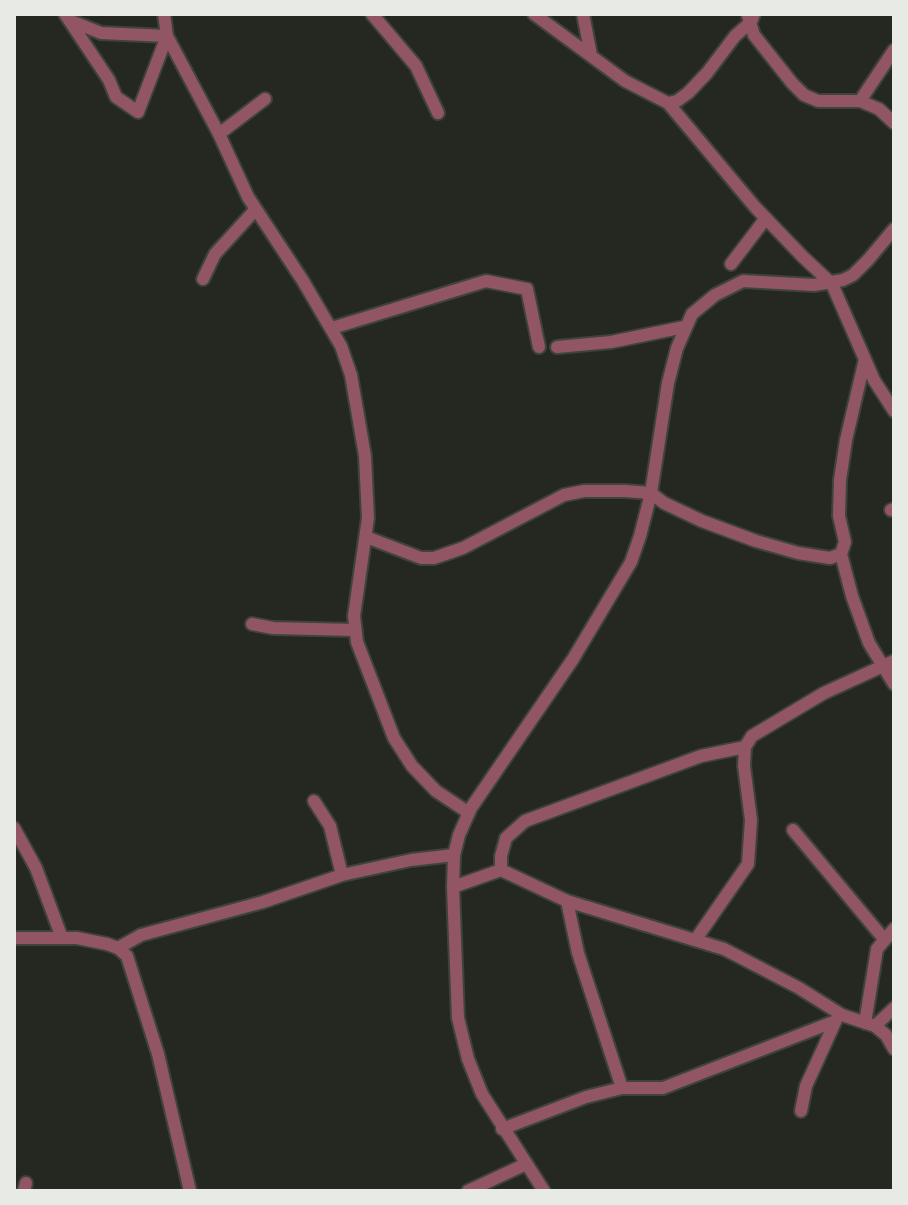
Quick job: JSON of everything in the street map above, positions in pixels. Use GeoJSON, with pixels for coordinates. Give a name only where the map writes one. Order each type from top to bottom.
{"type":"FeatureCollection","features":[{"type":"Feature","properties":{"kind":"street"},"geometry":{"type":"LineString","coordinates":[[164,14],[167,36],[219,134],[248,197],[332,328],[351,375],[362,429],[368,518],[354,630],[394,738],[412,766],[436,791],[469,813]]}},
{"type":"Feature","properties":{"kind":"street"},"geometry":{"type":"LineString","coordinates":[[372,14],[416,66],[438,113]]}},
{"type":"Feature","properties":{"kind":"street"},"geometry":{"type":"LineString","coordinates":[[534,14],[625,81],[668,103],[766,218],[832,284],[874,380],[894,411]]}},
{"type":"Feature","properties":{"kind":"street"},"geometry":{"type":"LineString","coordinates":[[583,14],[591,55]]}},
{"type":"Feature","properties":{"kind":"street"},"geometry":{"type":"LineString","coordinates":[[668,103],[688,93],[751,17]]}},
{"type":"Feature","properties":{"kind":"street"},"geometry":{"type":"LineString","coordinates":[[751,17],[754,35],[804,95],[818,101],[860,101],[879,109],[894,123]]}},
{"type":"Feature","properties":{"kind":"street"},"geometry":{"type":"LineString","coordinates":[[68,18],[101,33],[167,36]]}},
{"type":"Feature","properties":{"kind":"street"},"geometry":{"type":"LineString","coordinates":[[68,18],[109,80],[116,97],[138,112],[167,36]]}},
{"type":"Feature","properties":{"kind":"street"},"geometry":{"type":"LineString","coordinates":[[860,101],[894,50]]}},
{"type":"Feature","properties":{"kind":"street"},"geometry":{"type":"LineString","coordinates":[[219,134],[265,99]]}},
{"type":"Feature","properties":{"kind":"street"},"geometry":{"type":"LineString","coordinates":[[203,279],[215,254],[256,209]]}},
{"type":"Feature","properties":{"kind":"street"},"geometry":{"type":"LineString","coordinates":[[731,264],[766,218]]}},
{"type":"Feature","properties":{"kind":"street"},"geometry":{"type":"LineString","coordinates":[[544,1191],[482,1094],[472,1071],[458,1018],[454,855],[469,813],[573,659],[618,586],[640,536],[651,493],[668,383],[684,327],[702,305],[731,285],[743,281],[832,284],[853,275],[894,229]]}},
{"type":"Feature","properties":{"kind":"street"},"geometry":{"type":"LineString","coordinates":[[332,328],[486,281],[527,289],[539,347]]}},
{"type":"Feature","properties":{"kind":"street"},"geometry":{"type":"LineString","coordinates":[[557,347],[611,342],[684,327]]}},
{"type":"Feature","properties":{"kind":"street"},"geometry":{"type":"LineString","coordinates":[[865,359],[840,480],[839,516],[845,542],[841,554],[869,643],[889,664],[894,684]]}},
{"type":"Feature","properties":{"kind":"street"},"geometry":{"type":"LineString","coordinates":[[366,537],[421,558],[434,558],[463,548],[564,495],[607,490],[651,493],[664,503],[702,521],[798,553],[830,558],[841,554]]}},
{"type":"Feature","properties":{"kind":"street"},"geometry":{"type":"LineString","coordinates":[[252,624],[273,628],[354,630]]}},
{"type":"Feature","properties":{"kind":"street"},"geometry":{"type":"LineString","coordinates":[[696,939],[748,864],[751,820],[744,766],[745,747],[752,736],[796,708],[889,664]]}},
{"type":"Feature","properties":{"kind":"street"},"geometry":{"type":"LineString","coordinates":[[501,870],[506,838],[525,821],[701,756],[745,747]]}},
{"type":"Feature","properties":{"kind":"street"},"geometry":{"type":"LineString","coordinates":[[314,801],[330,826],[342,875]]}},
{"type":"Feature","properties":{"kind":"street"},"geometry":{"type":"LineString","coordinates":[[14,828],[36,868],[62,938]]}},
{"type":"Feature","properties":{"kind":"street"},"geometry":{"type":"LineString","coordinates":[[793,830],[884,939]]}},
{"type":"Feature","properties":{"kind":"street"},"geometry":{"type":"LineString","coordinates":[[118,948],[141,935],[263,902],[342,875],[411,860],[454,855]]}},
{"type":"Feature","properties":{"kind":"street"},"geometry":{"type":"LineString","coordinates":[[453,887],[501,870],[567,901],[696,939],[765,969],[837,1019],[870,1025],[886,1035],[894,1049]]}},
{"type":"Feature","properties":{"kind":"street"},"geometry":{"type":"LineString","coordinates":[[567,901],[578,953],[622,1088]]}},
{"type":"Feature","properties":{"kind":"street"},"geometry":{"type":"LineString","coordinates":[[870,1025],[877,949],[894,929]]}},
{"type":"Feature","properties":{"kind":"street"},"geometry":{"type":"LineString","coordinates":[[14,938],[77,938],[118,948],[127,956],[158,1054],[190,1191]]}},
{"type":"Feature","properties":{"kind":"street"},"geometry":{"type":"LineString","coordinates":[[870,1025],[894,1008]]}},
{"type":"Feature","properties":{"kind":"street"},"geometry":{"type":"LineString","coordinates":[[502,1129],[574,1101],[622,1088],[663,1088],[837,1019]]}},
{"type":"Feature","properties":{"kind":"street"},"geometry":{"type":"LineString","coordinates":[[801,1111],[806,1086],[837,1019]]}},
{"type":"Feature","properties":{"kind":"street"},"geometry":{"type":"LineString","coordinates":[[468,1191],[526,1164]]}}]}
